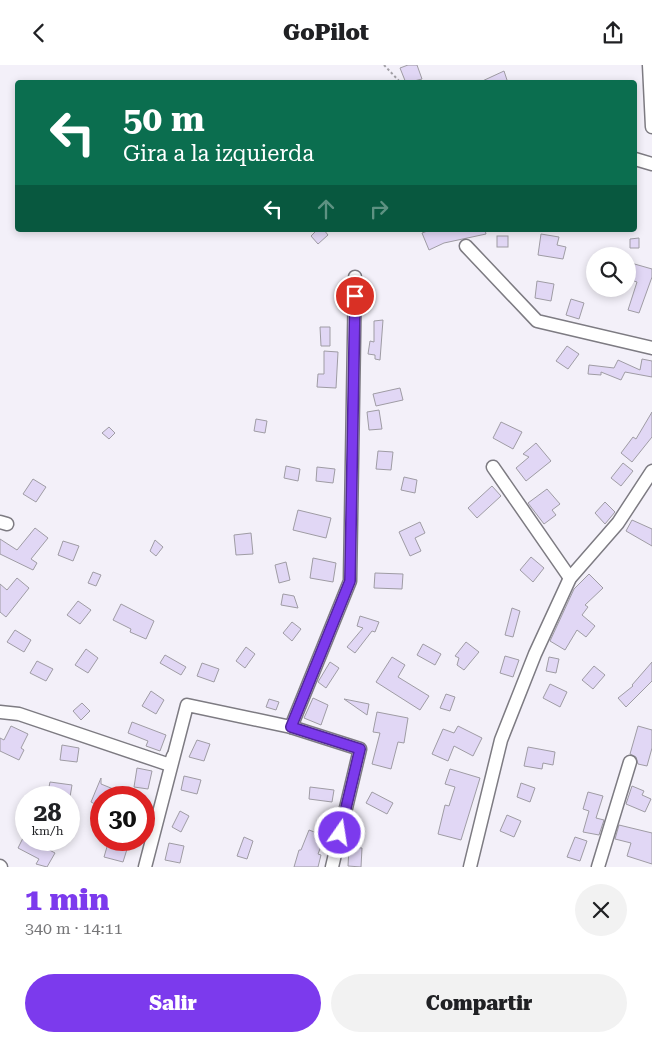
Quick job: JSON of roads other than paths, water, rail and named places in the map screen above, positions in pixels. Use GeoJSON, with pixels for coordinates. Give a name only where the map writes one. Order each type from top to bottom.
{"type":"FeatureCollection","features":[{"type":"Feature","properties":{"kind":"street"},"geometry":{"type":"LineString","coordinates":[[649,65],[652,127]]}},
{"type":"Feature","properties":{"kind":"street"},"geometry":{"type":"LineString","coordinates":[[637,160],[652,164]]}},
{"type":"Feature","properties":{"kind":"street"},"geometry":{"type":"LineString","coordinates":[[466,246],[537,321],[652,348]]}},
{"type":"Feature","properties":{"kind":"street"},"geometry":{"type":"LineString","coordinates":[[291,727],[350,581],[355,277]]}},
{"type":"Feature","properties":{"kind":"street"},"geometry":{"type":"LineString","coordinates":[[493,467],[570,578]]}},
{"type":"Feature","properties":{"kind":"street"},"geometry":{"type":"LineString","coordinates":[[470,867],[501,740],[535,654],[570,578],[618,523],[652,471]]}},
{"type":"Feature","properties":{"kind":"street"},"geometry":{"type":"LineString","coordinates":[[0,712],[19,714],[170,765],[186,705],[291,727],[360,749],[332,867]]}},
{"type":"Feature","properties":{"kind":"street"},"geometry":{"type":"LineString","coordinates":[[145,867],[173,754]]}},
{"type":"Feature","properties":{"kind":"street"},"geometry":{"type":"LineString","coordinates":[[598,867],[630,762]]}}]}
